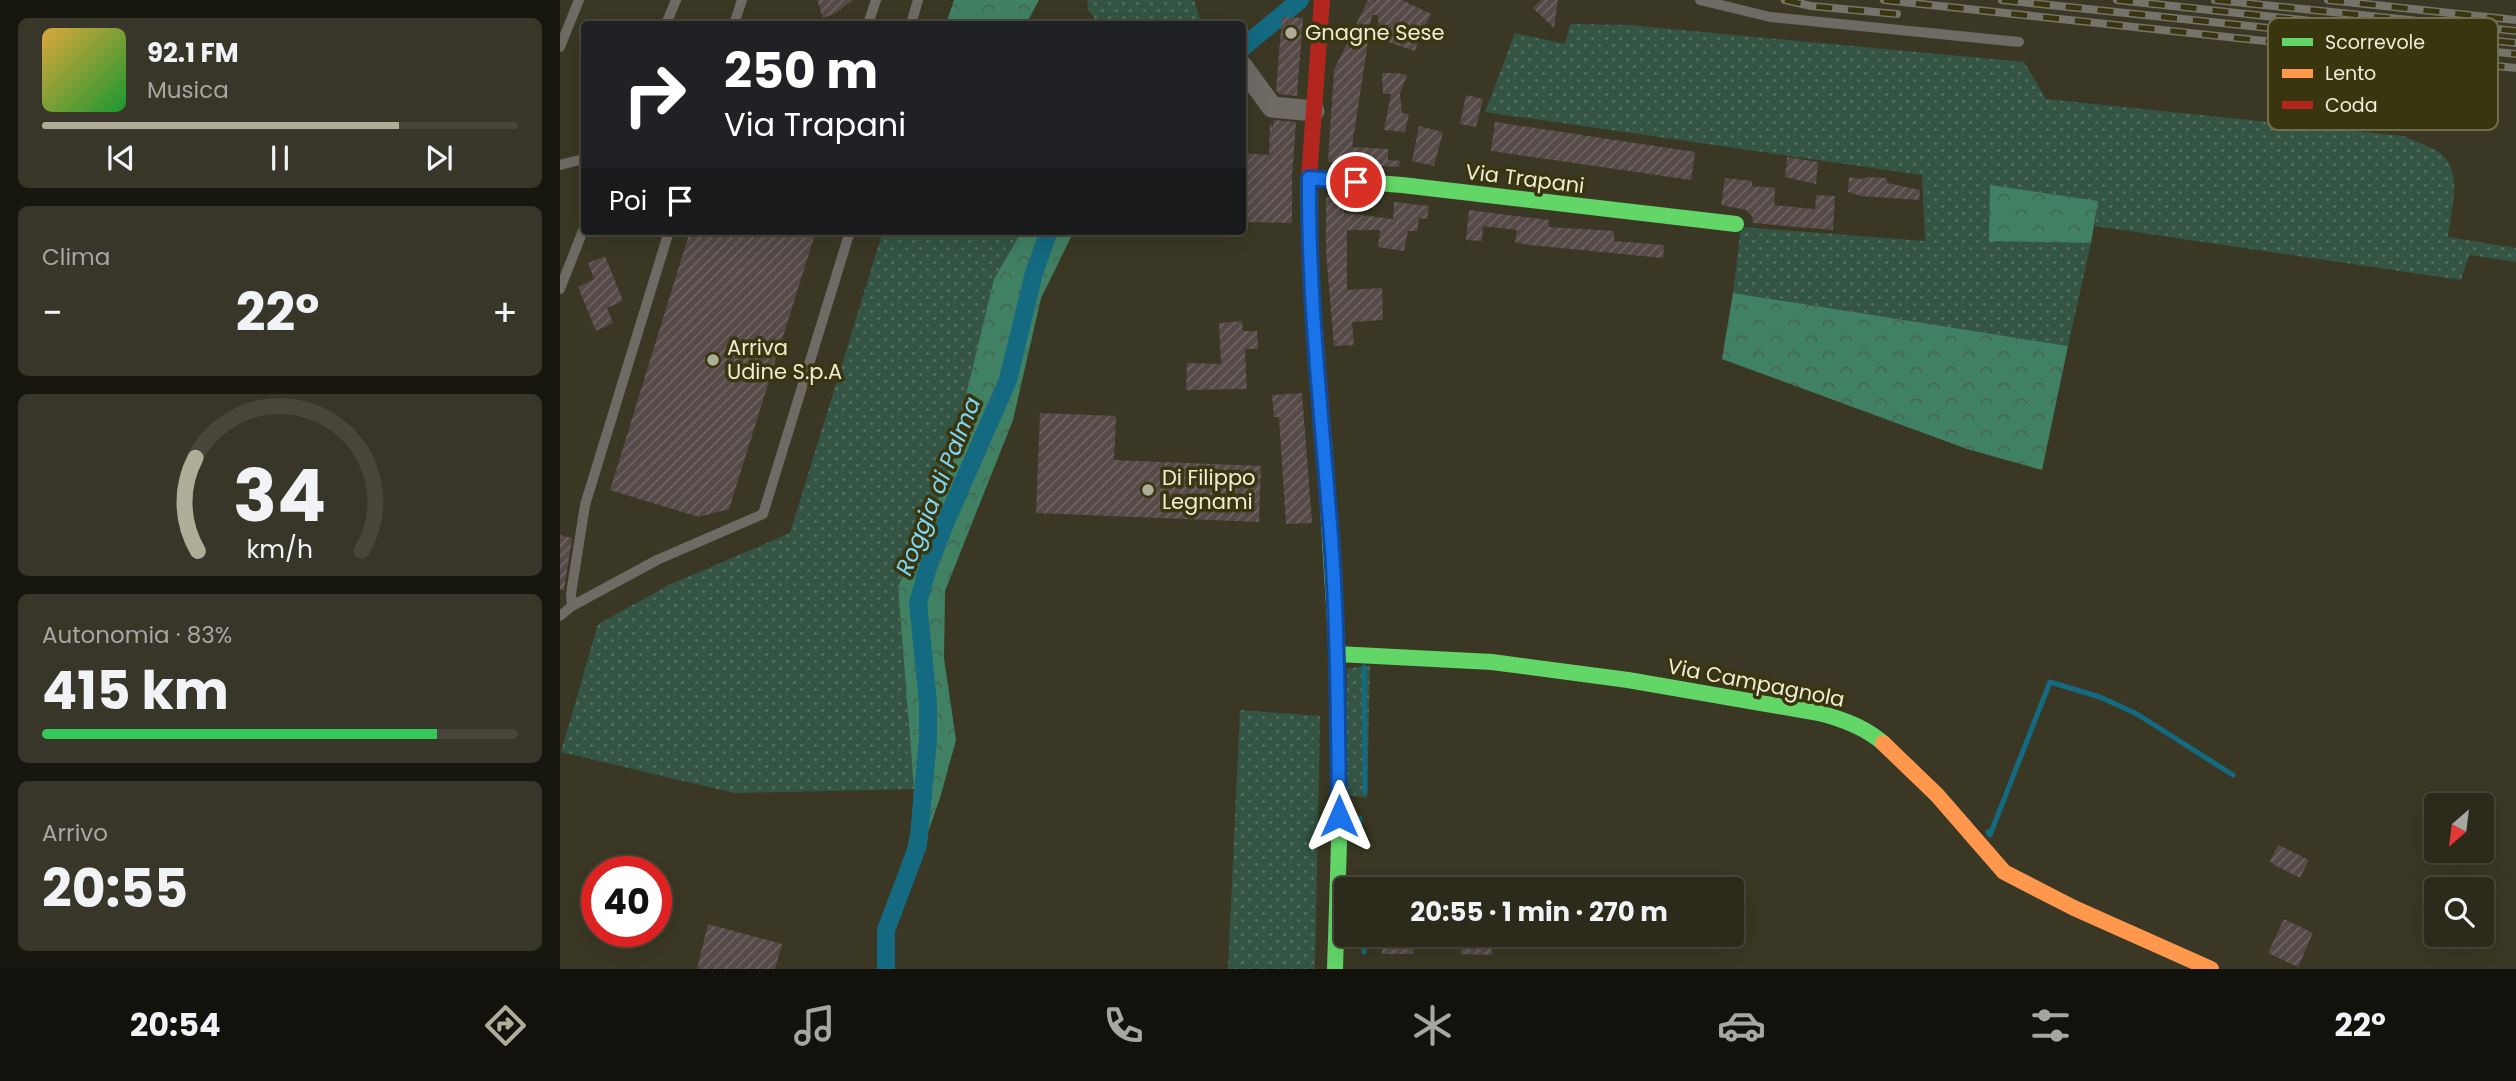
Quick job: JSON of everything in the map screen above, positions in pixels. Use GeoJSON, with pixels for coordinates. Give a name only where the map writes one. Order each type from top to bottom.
{"type":"FeatureCollection","features":[{"type":"Feature","properties":{"kind":"street"},"geometry":{"type":"LineString","coordinates":[[1322,0],[1309,178],[1309,253],[1332,551],[1337,653],[1339,844],[1335,969]]}},
{"type":"Feature","properties":{"kind":"street"},"geometry":{"type":"LineString","coordinates":[[1246,71],[1272,107],[1314,111]]}},
{"type":"Feature","properties":{"kind":"street","name":"Via Trapani"},"geometry":{"type":"LineString","coordinates":[[1309,178],[1402,185],[1736,224]]}},
{"type":"Feature","properties":{"kind":"street","name":"Via Campagnola"},"geometry":{"type":"LineString","coordinates":[[1337,653],[1492,662],[1628,680],[1843,719],[1873,734],[1907,764],[1963,823],[2004,872],[2074,908],[2211,969]]}},
{"type":"Feature","properties":{"kind":"lane"},"geometry":{"type":"LineString","coordinates":[[560,47],[579,0]]}},
{"type":"Feature","properties":{"kind":"lane"},"geometry":{"type":"LineString","coordinates":[[667,21],[676,0]]}},
{"type":"Feature","properties":{"kind":"lane"},"geometry":{"type":"LineString","coordinates":[[735,21],[742,0]]}},
{"type":"Feature","properties":{"kind":"lane"},"geometry":{"type":"LineString","coordinates":[[869,21],[876,0]]}},
{"type":"Feature","properties":{"kind":"lane"},"geometry":{"type":"LineString","coordinates":[[912,21],[918,0]]}},
{"type":"Feature","properties":{"kind":"lane"},"geometry":{"type":"LineString","coordinates":[[1700,0],[1770,17],[2019,43]]}},
{"type":"Feature","properties":{"kind":"lane"},"geometry":{"type":"LineString","coordinates":[[560,166],[581,160]]}},
{"type":"Feature","properties":{"kind":"lane"},"geometry":{"type":"LineString","coordinates":[[560,289],[581,235]]}},
{"type":"Feature","properties":{"kind":"lane"},"geometry":{"type":"LineString","coordinates":[[572,606],[571,594],[585,505],[668,235]]}},
{"type":"Feature","properties":{"kind":"lane"},"geometry":{"type":"LineString","coordinates":[[560,616],[572,606],[657,560],[763,514],[849,235]]}},
{"type":"Feature","properties":{"kind":"green space"},"geometry":{"type":"Polygon","coordinates":[[[954,0],[1039,0],[1028,21],[947,21],[954,0]]]}},
{"type":"Feature","properties":{"kind":"green space"},"geometry":{"type":"Polygon","coordinates":[[[1087,0],[1194,0],[1201,21],[1096,21],[1088,9],[1087,0]]]}},
{"type":"Feature","properties":{"kind":"green space"},"geometry":{"type":"Polygon","coordinates":[[[1570,24],[1629,25],[2024,62],[2046,99],[2268,122],[2268,130],[2345,130],[2403,136],[2439,152],[2451,168],[2454,187],[2448,237],[2516,248],[2516,262],[2469,255],[2461,280],[2095,226],[2097,200],[1989,241],[2091,243],[2068,346],[1733,293],[1741,227],[1925,241],[1922,175],[1485,112],[1515,33],[1565,44],[1570,24]]]}},
{"type":"Feature","properties":{"kind":"green space"},"geometry":{"type":"Polygon","coordinates":[[[1990,185],[2098,201],[2091,243],[1989,241],[1990,185]]]}},
{"type":"Feature","properties":{"kind":"green space"},"geometry":{"type":"Polygon","coordinates":[[[882,235],[1020,235],[994,279],[944,486],[898,587],[914,789],[734,793],[561,752],[598,624],[669,585],[790,533],[882,235]]]}},
{"type":"Feature","properties":{"kind":"green space"},"geometry":{"type":"Polygon","coordinates":[[[1020,235],[1072,235],[1041,298],[1013,420],[945,591],[944,658],[956,740],[922,849],[906,855],[914,789],[898,587],[944,486],[994,279],[1020,235]]]}},
{"type":"Feature","properties":{"kind":"green space"},"geometry":{"type":"Polygon","coordinates":[[[1733,293],[2068,346],[2042,470],[1967,449],[1722,359],[1733,293]]]}},
{"type":"Feature","properties":{"kind":"green space"},"geometry":{"type":"Polygon","coordinates":[[[1370,665],[1367,798],[1347,795],[1347,669],[1370,665]]]}},
{"type":"Feature","properties":{"kind":"green space"},"geometry":{"type":"Polygon","coordinates":[[[1240,710],[1320,716],[1315,969],[1228,969],[1240,710]]]}},
{"type":"Feature","properties":{"kind":"building"},"geometry":{"type":"Polygon","coordinates":[[[817,0],[853,0],[836,13],[823,18],[817,0]]]}},
{"type":"Feature","properties":{"kind":"building"},"geometry":{"type":"Polygon","coordinates":[[[1368,0],[1375,0],[1374,3],[1377,0],[1402,0],[1431,14],[1425,26],[1423,25],[1415,51],[1379,39],[1378,15],[1372,15],[1352,147],[1388,149],[1388,160],[1400,161],[1399,167],[1328,162],[1334,70],[1368,0]]]}},
{"type":"Feature","properties":{"kind":"building"},"geometry":{"type":"Polygon","coordinates":[[[1541,0],[1558,0],[1554,28],[1533,8],[1541,0]]]}},
{"type":"Feature","properties":{"kind":"building"},"geometry":{"type":"Polygon","coordinates":[[[1282,17],[1303,18],[1297,96],[1279,94],[1276,90],[1282,17]]]}},
{"type":"Feature","properties":{"kind":"building"},"geometry":{"type":"Polygon","coordinates":[[[1382,73],[1407,75],[1400,94],[1402,113],[1409,114],[1405,132],[1384,130],[1391,94],[1383,94],[1382,73]]]}},
{"type":"Feature","properties":{"kind":"building"},"geometry":{"type":"Polygon","coordinates":[[[1466,95],[1483,99],[1476,127],[1460,124],[1466,95]]]}},
{"type":"Feature","properties":{"kind":"building"},"geometry":{"type":"Polygon","coordinates":[[[1274,120],[1296,122],[1292,223],[1246,222],[1246,153],[1269,155],[1270,123],[1273,128],[1274,120]]]}},
{"type":"Feature","properties":{"kind":"building"},"geometry":{"type":"Polygon","coordinates":[[[1495,122],[1695,152],[1691,180],[1491,151],[1495,122]]]}},
{"type":"Feature","properties":{"kind":"building"},"geometry":{"type":"Polygon","coordinates":[[[1419,126],[1443,132],[1434,166],[1412,161],[1419,126]]]}},
{"type":"Feature","properties":{"kind":"building"},"geometry":{"type":"Polygon","coordinates":[[[1787,157],[1818,162],[1816,184],[1785,177],[1787,157]]]}},
{"type":"Feature","properties":{"kind":"building"},"geometry":{"type":"Polygon","coordinates":[[[1849,177],[1887,178],[1887,183],[1920,190],[1919,200],[1861,196],[1848,192],[1849,177]]]}},
{"type":"Feature","properties":{"kind":"building"},"geometry":{"type":"Polygon","coordinates":[[[1725,178],[1752,181],[1752,186],[1775,188],[1774,205],[1815,209],[1816,195],[1835,196],[1833,230],[1753,223],[1752,216],[1746,210],[1721,205],[1725,178]]]}},
{"type":"Feature","properties":{"kind":"building"},"geometry":{"type":"Polygon","coordinates":[[[1326,197],[1344,198],[1344,213],[1393,219],[1394,202],[1429,206],[1427,219],[1419,218],[1417,231],[1408,231],[1404,251],[1378,247],[1380,230],[1347,230],[1347,290],[1382,288],[1383,320],[1352,322],[1354,345],[1334,346],[1326,252],[1326,197]]]}},
{"type":"Feature","properties":{"kind":"building"},"geometry":{"type":"Polygon","coordinates":[[[1469,210],[1549,220],[1549,227],[1614,231],[1614,241],[1664,245],[1663,258],[1530,245],[1515,242],[1517,230],[1483,226],[1482,241],[1466,240],[1469,210]]]}},
{"type":"Feature","properties":{"kind":"building","name":"Arriva Udine S.p.A"},"geometry":{"type":"Polygon","coordinates":[[[689,235],[815,235],[729,509],[699,517],[610,490],[689,235]]]}},
{"type":"Feature","properties":{"kind":"building"},"geometry":{"type":"Polygon","coordinates":[[[605,256],[623,301],[607,308],[613,323],[596,331],[578,287],[594,279],[588,263],[605,256]]]}},
{"type":"Feature","properties":{"kind":"building"},"geometry":{"type":"Polygon","coordinates":[[[1242,321],[1243,331],[1257,331],[1258,349],[1245,349],[1247,389],[1186,390],[1187,363],[1221,364],[1219,323],[1242,321]]]}},
{"type":"Feature","properties":{"kind":"building"},"geometry":{"type":"Polygon","coordinates":[[[1302,393],[1312,523],[1286,524],[1279,417],[1274,417],[1272,395],[1302,393]]]}},
{"type":"Feature","properties":{"kind":"building","name":"Di Filippo Legnami"},"geometry":{"type":"Polygon","coordinates":[[[1040,413],[1116,416],[1114,460],[1261,466],[1259,522],[1036,513],[1040,413]]]}},
{"type":"Feature","properties":{"kind":"building"},"geometry":{"type":"Polygon","coordinates":[[[560,535],[572,538],[564,590],[560,590],[560,535]]]}},
{"type":"Feature","properties":{"kind":"building"},"geometry":{"type":"Polygon","coordinates":[[[2278,845],[2309,860],[2300,878],[2270,861],[2278,845]]]}},
{"type":"Feature","properties":{"kind":"building"},"geometry":{"type":"Polygon","coordinates":[[[2284,919],[2313,933],[2298,967],[2268,953],[2284,919]]]}},
{"type":"Feature","properties":{"kind":"building"},"geometry":{"type":"Polygon","coordinates":[[[708,924],[782,944],[775,969],[697,969],[708,924]]]}},
{"type":"Feature","properties":{"kind":"building"},"geometry":{"type":"Polygon","coordinates":[[[1382,947],[1413,947],[1413,954],[1382,954],[1382,947]]]}},
{"type":"Feature","properties":{"kind":"building"},"geometry":{"type":"Polygon","coordinates":[[[1461,947],[1492,947],[1492,955],[1461,954],[1461,947]]]}},
{"type":"Feature","properties":{"kind":"waterway"},"geometry":{"type":"LineString","coordinates":[[1246,45],[1300,0]]}},
{"type":"Feature","properties":{"kind":"waterway","name":"Roggia di Palma"},"geometry":{"type":"LineString","coordinates":[[886,969],[886,930],[918,845],[928,739],[928,703],[918,603],[928,567],[947,519],[1008,380],[1034,273],[1048,235]]}},
{"type":"Feature","properties":{"kind":"waterway"},"geometry":{"type":"LineString","coordinates":[[1364,667],[1365,792]]}},
{"type":"Feature","properties":{"kind":"waterway"},"geometry":{"type":"LineString","coordinates":[[1988,832],[1990,835],[2050,682],[2100,697],[2137,714],[2233,775]]}},
{"type":"Feature","properties":{"kind":"waterway"},"geometry":{"type":"LineString","coordinates":[[1359,844],[1360,818]]}},
{"type":"Feature","properties":{"kind":"waterway"},"geometry":{"type":"LineString","coordinates":[[1363,947],[1364,952]]}},
{"type":"Feature","properties":{"kind":"railway"},"geometry":{"type":"LineString","coordinates":[[1785,0],[1811,6],[1897,14]]}},
{"type":"Feature","properties":{"kind":"railway"},"geometry":{"type":"LineString","coordinates":[[1884,0],[2268,41]]}},
{"type":"Feature","properties":{"kind":"railway"},"geometry":{"type":"LineString","coordinates":[[2002,0],[2268,28]]}},
{"type":"Feature","properties":{"kind":"railway"},"geometry":{"type":"LineString","coordinates":[[2117,0],[2284,18]]}},
{"type":"Feature","properties":{"kind":"railway"},"geometry":{"type":"LineString","coordinates":[[2215,0],[2390,18]]}},
{"type":"Feature","properties":{"kind":"railway"},"geometry":{"type":"LineString","coordinates":[[2328,0],[2497,18]]}},
{"type":"Feature","properties":{"kind":"railway"},"geometry":{"type":"LineString","coordinates":[[2498,18],[2516,20]]}},
{"type":"Feature","properties":{"kind":"railway"},"geometry":{"type":"LineString","coordinates":[[2498,29],[2516,31]]}},
{"type":"Feature","properties":{"kind":"railway"},"geometry":{"type":"LineString","coordinates":[[2498,41],[2516,43]]}},
{"type":"Feature","properties":{"kind":"railway"},"geometry":{"type":"LineString","coordinates":[[2498,52],[2516,54]]}},
{"type":"Feature","properties":{"kind":"railway"},"geometry":{"type":"LineString","coordinates":[[2498,66],[2516,68]]}},
{"type":"Feature","properties":{"kind":"traffic: fast"},"geometry":{"type":"LineString","coordinates":[[1309,178],[1402,185],[1736,224]]}},
{"type":"Feature","properties":{"kind":"traffic: fast"},"geometry":{"type":"LineString","coordinates":[[1324,442],[1337,654],[1339,843],[1335,969]]}},
{"type":"Feature","properties":{"kind":"traffic: fast"},"geometry":{"type":"LineString","coordinates":[[1337,654],[1492,662],[1628,680],[1819,713],[1853,724],[1883,743]]}},
{"type":"Feature","properties":{"kind":"traffic: slow"},"geometry":{"type":"LineString","coordinates":[[1883,743],[1937,795],[2004,872],[2074,908],[2211,969]]}},
{"type":"Feature","properties":{"kind":"traffic: jam"},"geometry":{"type":"LineString","coordinates":[[1322,0],[1309,178],[1309,253],[1324,442]]}},
{"type":"Feature","properties":{"kind":"place","name":"Gnagne Sese"},"geometry":{"type":"Point","coordinates":[1291,33]}},
{"type":"Feature","properties":{"kind":"place","name":"Arriva Udine S.p.A"},"geometry":{"type":"Point","coordinates":[713,360]}},
{"type":"Feature","properties":{"kind":"place","name":"Di Filippo Legnami"},"geometry":{"type":"Point","coordinates":[1148,490]}},
{"type":"Feature","properties":{"kind":"route"},"geometry":{"type":"LineString","coordinates":[[1339,816],[1337,653],[1332,551],[1309,253],[1309,178],[1356,182]]}}]}
